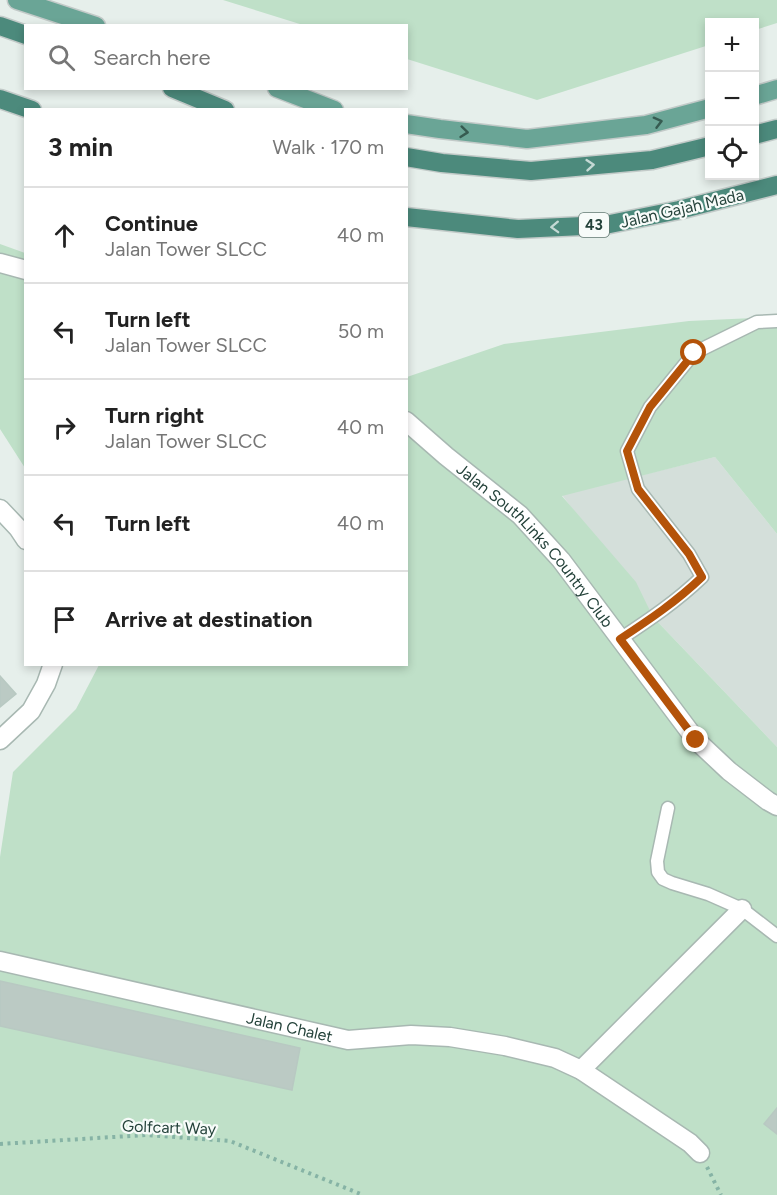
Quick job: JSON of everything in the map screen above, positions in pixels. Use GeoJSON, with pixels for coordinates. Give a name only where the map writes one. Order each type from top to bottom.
{"type":"FeatureCollection","features":[{"type":"Feature","properties":{"kind":"highway"},"geometry":{"type":"LineString","coordinates":[[0,27],[24,34]]}},
{"type":"Feature","properties":{"kind":"highway"},"geometry":{"type":"LineString","coordinates":[[177,90],[220,108]]}},
{"type":"Feature","properties":{"kind":"highway"},"geometry":{"type":"LineString","coordinates":[[0,99],[26,108]]}},
{"type":"Feature","properties":{"kind":"highway"},"geometry":{"type":"LineString","coordinates":[[759,134],[777,129]]}},
{"type":"Feature","properties":{"kind":"highway"},"geometry":{"type":"LineString","coordinates":[[408,157],[442,163],[531,171],[652,160],[705,147]]}},
{"type":"Feature","properties":{"kind":"highway","name":"Jalan Gajah Mada"},"geometry":{"type":"LineString","coordinates":[[408,217],[518,229],[605,225],[679,210],[777,185]]}},
{"type":"Feature","properties":{"kind":"main road"},"geometry":{"type":"LineString","coordinates":[[17,0],[90,24]]}},
{"type":"Feature","properties":{"kind":"main road"},"geometry":{"type":"LineString","coordinates":[[759,94],[777,89]]}},
{"type":"Feature","properties":{"kind":"main road"},"geometry":{"type":"LineString","coordinates":[[282,90],[329,108]]}},
{"type":"Feature","properties":{"kind":"main road"},"geometry":{"type":"LineString","coordinates":[[408,124],[527,139],[646,125],[705,109]]}},
{"type":"Feature","properties":{"kind":"street"},"geometry":{"type":"LineString","coordinates":[[0,263],[24,269]]}},
{"type":"Feature","properties":{"kind":"street","name":"Jalan SouthLinks Country Club"},"geometry":{"type":"LineString","coordinates":[[408,424],[520,515],[561,560],[696,740],[729,771],[777,806]]}},
{"type":"Feature","properties":{"kind":"street"},"geometry":{"type":"LineString","coordinates":[[0,509],[24,537]]}},
{"type":"Feature","properties":{"kind":"street"},"geometry":{"type":"LineString","coordinates":[[0,740],[31,711],[46,684],[51,666]]}},
{"type":"Feature","properties":{"kind":"street"},"geometry":{"type":"LineString","coordinates":[[581,1070],[742,909]]}},
{"type":"Feature","properties":{"kind":"street","name":"Jalan Chalet"},"geometry":{"type":"LineString","coordinates":[[0,961],[348,1040],[411,1035],[450,1037],[545,1055],[581,1070],[690,1143],[700,1153]]}},
{"type":"Feature","properties":{"kind":"lane"},"geometry":{"type":"LineString","coordinates":[[620,639],[685,593],[702,577],[689,554],[638,489],[627,451],[650,407],[694,353],[757,322],[777,321]]}},
{"type":"Feature","properties":{"kind":"lane"},"geometry":{"type":"LineString","coordinates":[[669,808],[657,861],[658,872],[663,879],[708,894],[742,909],[777,936]]}},
{"type":"Feature","properties":{"kind":"path","name":"Golfcart Way"},"geometry":{"type":"LineString","coordinates":[[0,1144],[146,1135],[230,1141],[363,1195]]}},
{"type":"Feature","properties":{"kind":"path"},"geometry":{"type":"LineString","coordinates":[[700,1153],[721,1195]]}},
{"type":"Feature","properties":{"kind":"shaded area"},"geometry":{"type":"Polygon","coordinates":[[[715,457],[777,534],[777,747],[653,617],[562,495],[715,457]]]}},
{"type":"Feature","properties":{"kind":"green space"},"geometry":{"type":"Polygon","coordinates":[[[223,0],[777,0],[777,23],[759,29],[759,18],[705,18],[705,46],[537,100],[408,59],[408,24],[300,24],[223,0]]]}},
{"type":"Feature","properties":{"kind":"green space"},"geometry":{"type":"Polygon","coordinates":[[[0,244],[24,253],[24,466],[0,429],[0,244]]]}},
{"type":"Feature","properties":{"kind":"green space"},"geometry":{"type":"Polygon","coordinates":[[[777,317],[777,534],[715,457],[562,496],[636,582],[653,617],[777,747],[777,1195],[0,1195],[0,857],[13,772],[76,709],[98,666],[408,666],[408,377],[504,344],[689,321],[777,317]]]}},
{"type":"Feature","properties":{"kind":"building"},"geometry":{"type":"Polygon","coordinates":[[[0,676],[16,694],[0,707],[0,676]]]}},
{"type":"Feature","properties":{"kind":"building"},"geometry":{"type":"Polygon","coordinates":[[[0,981],[300,1048],[292,1090],[0,1026],[0,981]]]}},
{"type":"Feature","properties":{"kind":"building"},"geometry":{"type":"Polygon","coordinates":[[[777,1108],[777,1134],[764,1124],[777,1108]]]}},
{"type":"Feature","properties":{"kind":"route"},"geometry":{"type":"LineString","coordinates":[[694,353],[650,407],[627,451],[638,489],[689,554],[702,577],[685,593],[620,639],[696,740]]}}]}
